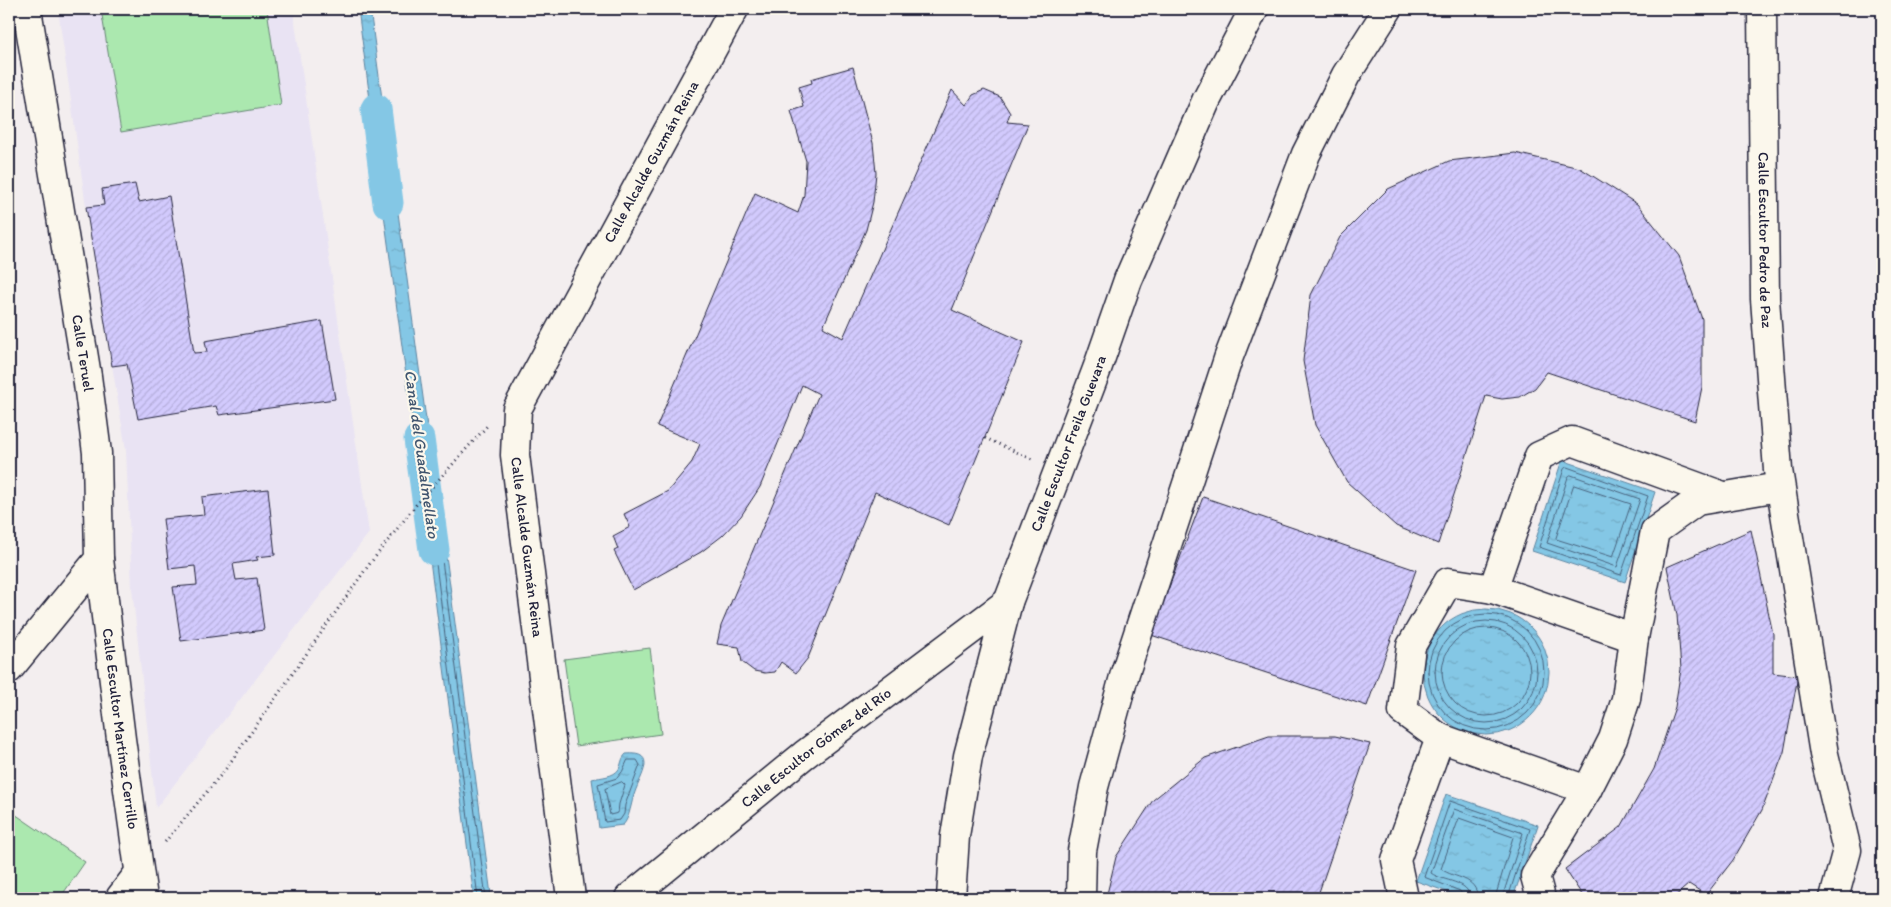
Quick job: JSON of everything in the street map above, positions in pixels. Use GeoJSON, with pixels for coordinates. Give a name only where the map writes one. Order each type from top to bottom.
{"type":"FeatureCollection","features":[{"type":"Feature","properties":{"kind":"street","name":"Calle Teruel"},"geometry":{"type":"LineString","coordinates":[[27,9],[87,376],[97,453],[99,559]]}},
{"type":"Feature","properties":{"kind":"street","name":"Calle Alcalde Guzmán Reina"},"geometry":{"type":"LineString","coordinates":[[571,898],[515,455],[517,409],[734,9]]}},
{"type":"Feature","properties":{"kind":"street","name":"Calle Escultor Freila Guevara"},"geometry":{"type":"LineString","coordinates":[[951,898],[955,836],[968,756],[1008,602],[1128,280],[1206,101],[1254,9]]}},
{"type":"Feature","properties":{"kind":"street"},"geometry":{"type":"LineString","coordinates":[[1081,898],[1082,851],[1094,787],[1125,673],[1228,359],[1306,154],[1346,75],[1388,9]]}},
{"type":"Feature","properties":{"kind":"street","name":"Calle Escultor Pedro de Paz"},"geometry":{"type":"LineString","coordinates":[[1762,9],[1765,299],[1778,478],[1824,754],[1847,850],[1834,898]]}},
{"type":"Feature","properties":{"kind":"street"},"geometry":{"type":"LineString","coordinates":[[1493,589],[1539,456],[1572,441],[1723,496]]}},
{"type":"Feature","properties":{"kind":"street"},"geometry":{"type":"LineString","coordinates":[[1541,898],[1535,876],[1587,790],[1613,739],[1626,699],[1634,638],[1655,530],[1697,501],[1723,496],[1778,478]]}},
{"type":"Feature","properties":{"kind":"street"},"geometry":{"type":"LineString","coordinates":[[9,669],[99,559]]}},
{"type":"Feature","properties":{"kind":"street","name":"Calle Escultor Martínez Cerrillo"},"geometry":{"type":"LineString","coordinates":[[99,559],[141,886]]}},
{"type":"Feature","properties":{"kind":"street"},"geometry":{"type":"LineString","coordinates":[[1587,790],[1440,738],[1403,711],[1411,646],[1448,582],[1493,589],[1634,638]]}},
{"type":"Feature","properties":{"kind":"street","name":"Calle Escultor Gómez del Río"},"geometry":{"type":"LineString","coordinates":[[629,898],[804,755],[1008,602]]}},
{"type":"Feature","properties":{"kind":"street"},"geometry":{"type":"LineString","coordinates":[[1404,898],[1396,860],[1440,738]]}},
{"type":"Feature","properties":{"kind":"street"},"geometry":{"type":"LineString","coordinates":[[120,898],[141,886]]}},
{"type":"Feature","properties":{"kind":"path"},"geometry":{"type":"LineString","coordinates":[[141,886],[368,566],[416,505],[490,422],[517,409]]}},
{"type":"Feature","properties":{"kind":"path"},"geometry":{"type":"LineString","coordinates":[[986,438],[1058,471]]}},
{"type":"Feature","properties":{"kind":"shaded area"},"geometry":{"type":"Polygon","coordinates":[[[58,9],[293,9],[369,533],[156,808],[132,588],[126,450],[86,207],[58,9]]]}},
{"type":"Feature","properties":{"kind":"green space"},"geometry":{"type":"Polygon","coordinates":[[[101,9],[267,9],[281,105],[121,132],[101,9]]]}},
{"type":"Feature","properties":{"kind":"green space"},"geometry":{"type":"Polygon","coordinates":[[[650,648],[661,734],[576,746],[564,659],[650,648]]]}},
{"type":"Feature","properties":{"kind":"green space"},"geometry":{"type":"Polygon","coordinates":[[[9,810],[85,862],[60,898],[9,898],[9,810]]]}},
{"type":"Feature","properties":{"kind":"water"},"geometry":{"type":"Polygon","coordinates":[[[358,9],[370,9],[389,151],[377,152],[358,9]]]}},
{"type":"Feature","properties":{"kind":"water"},"geometry":{"type":"Polygon","coordinates":[[[391,161],[433,471],[421,485],[377,163],[391,161]]]}},
{"type":"Feature","properties":{"kind":"water"},"geometry":{"type":"Polygon","coordinates":[[[1562,460],[1655,492],[1625,582],[1532,551],[1562,460]]]}},
{"type":"Feature","properties":{"kind":"water"},"geometry":{"type":"Polygon","coordinates":[[[438,495],[491,898],[474,898],[424,514],[438,495]]]}},
{"type":"Feature","properties":{"kind":"water"},"geometry":{"type":"Polygon","coordinates":[[[1486,609],[1510,614],[1530,628],[1544,648],[1549,672],[1544,696],[1530,716],[1510,730],[1486,735],[1462,730],[1442,716],[1428,696],[1423,672],[1428,648],[1442,628],[1462,614],[1486,609]]]}},
{"type":"Feature","properties":{"kind":"water"},"geometry":{"type":"Polygon","coordinates":[[[626,754],[636,754],[645,761],[643,773],[629,814],[623,825],[599,828],[592,779],[617,772],[626,754]]]}},
{"type":"Feature","properties":{"kind":"water"},"geometry":{"type":"Polygon","coordinates":[[[1446,794],[1538,825],[1513,898],[1465,898],[1416,881],[1446,794]]]}},
{"type":"Feature","properties":{"kind":"building"},"geometry":{"type":"Polygon","coordinates":[[[853,67],[873,143],[876,173],[873,202],[866,230],[823,327],[843,338],[952,90],[966,105],[973,95],[984,90],[1000,97],[1010,113],[1007,122],[1028,124],[952,310],[1024,342],[949,525],[875,492],[808,658],[796,673],[781,662],[775,672],[765,673],[754,671],[742,662],[739,647],[717,644],[721,626],[819,394],[802,385],[760,487],[741,516],[722,536],[701,552],[633,590],[614,551],[618,549],[613,536],[630,527],[624,514],[668,491],[692,462],[700,444],[657,426],[755,193],[798,213],[804,195],[806,161],[791,111],[804,107],[799,87],[812,83],[811,79],[853,67]]]}},
{"type":"Feature","properties":{"kind":"building"},"geometry":{"type":"Polygon","coordinates":[[[1515,153],[1580,168],[1637,204],[1679,256],[1702,319],[1702,387],[1695,421],[1547,372],[1535,388],[1520,397],[1502,399],[1486,396],[1438,544],[1396,526],[1347,482],[1315,425],[1303,361],[1311,295],[1340,237],[1388,189],[1449,161],[1515,153]]]}},
{"type":"Feature","properties":{"kind":"building"},"geometry":{"type":"Polygon","coordinates":[[[135,184],[139,202],[169,196],[194,353],[207,352],[205,341],[322,321],[335,399],[219,415],[216,406],[138,419],[127,364],[112,366],[86,207],[104,205],[102,189],[135,184]]]}},
{"type":"Feature","properties":{"kind":"building"},"geometry":{"type":"Polygon","coordinates":[[[268,489],[275,555],[256,557],[258,560],[233,564],[236,580],[257,578],[264,630],[181,641],[173,587],[197,585],[195,566],[169,569],[163,519],[204,515],[202,497],[268,489]]]}},
{"type":"Feature","properties":{"kind":"building"},"geometry":{"type":"Polygon","coordinates":[[[1203,497],[1416,570],[1367,706],[1151,635],[1203,497]]]}},
{"type":"Feature","properties":{"kind":"building"},"geometry":{"type":"Polygon","coordinates":[[[1751,530],[1773,634],[1773,673],[1798,676],[1784,752],[1762,810],[1733,860],[1706,895],[1689,884],[1673,898],[1584,898],[1565,869],[1621,827],[1654,769],[1675,707],[1681,669],[1677,615],[1667,567],[1751,530]]]}},
{"type":"Feature","properties":{"kind":"building"},"geometry":{"type":"Polygon","coordinates":[[[1269,736],[1335,736],[1370,744],[1319,892],[1326,898],[1106,898],[1116,857],[1153,800],[1205,758],[1269,736]]]}},
{"type":"Feature","properties":{"kind":"waterway","name":"Canal del Guadalmellato"},"geometry":{"type":"LineString","coordinates":[[376,109],[388,203]]}},
{"type":"Feature","properties":{"kind":"waterway","name":"Canal del Guadalmellato"},"geometry":{"type":"LineString","coordinates":[[419,439],[434,550]]}}]}
